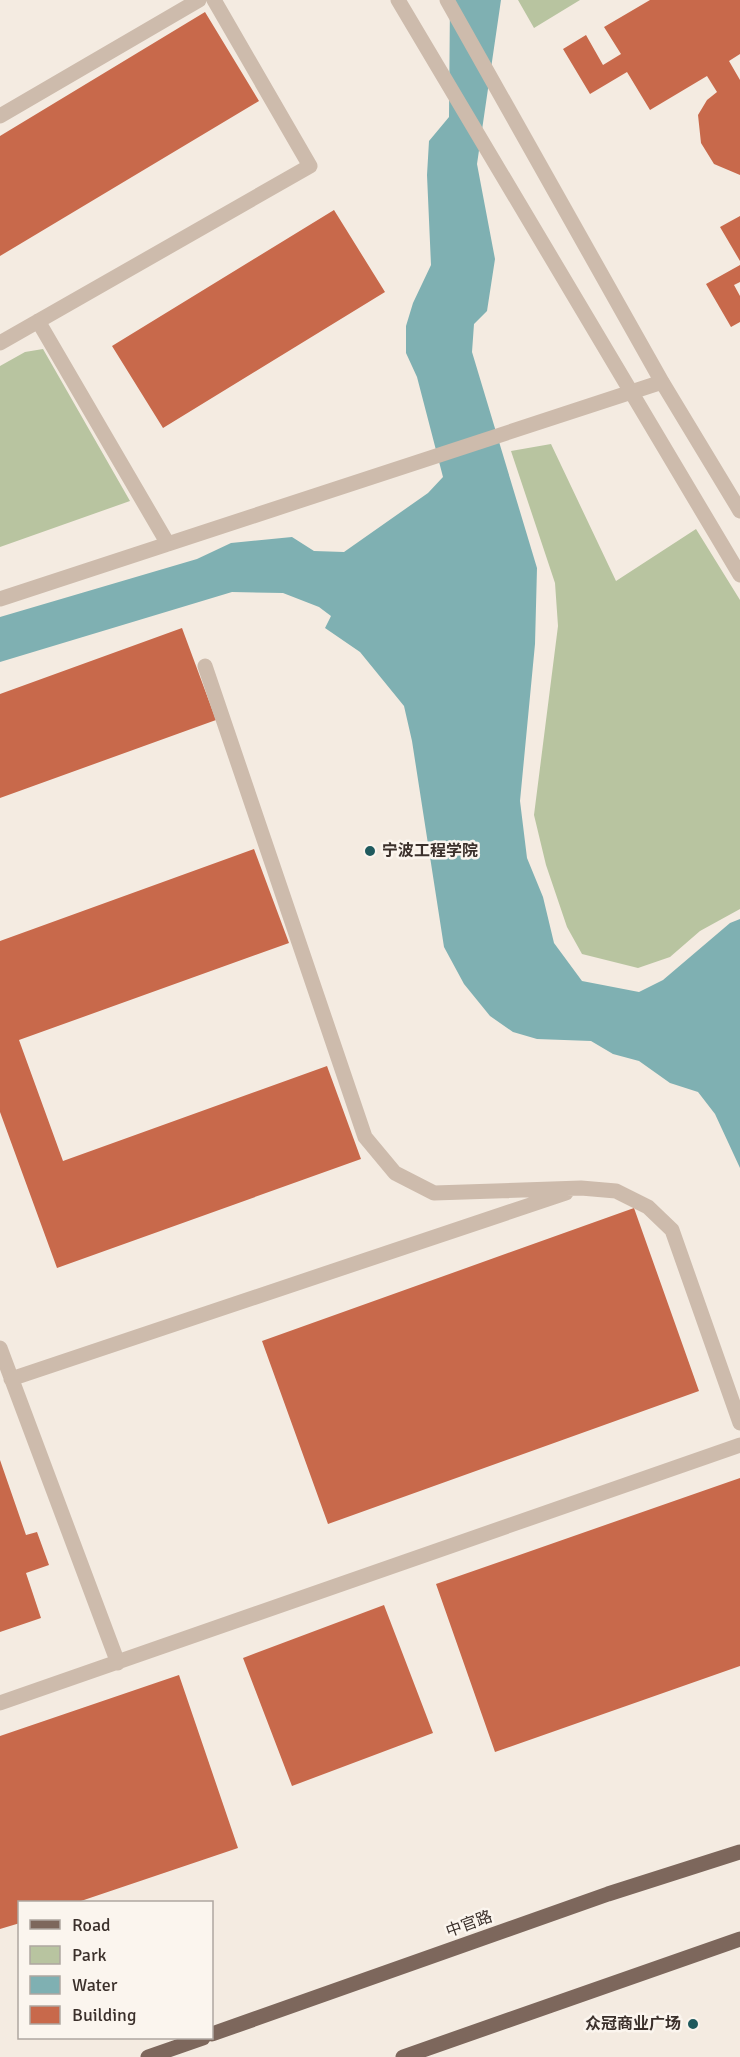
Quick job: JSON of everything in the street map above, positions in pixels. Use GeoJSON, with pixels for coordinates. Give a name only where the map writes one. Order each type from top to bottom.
{"type":"FeatureCollection","features":[{"type":"Feature","properties":{"kind":"main road","name":"中官路"},"geometry":{"type":"LineString","coordinates":[[213,2034],[608,1894],[740,1852]]}},
{"type":"Feature","properties":{"kind":"main road"},"geometry":{"type":"LineString","coordinates":[[403,2057],[740,1939]]}},
{"type":"Feature","properties":{"kind":"main road"},"geometry":{"type":"LineString","coordinates":[[148,2057],[198,2039]]}},
{"type":"Feature","properties":{"kind":"lane"},"geometry":{"type":"LineString","coordinates":[[0,116],[199,0]]}},
{"type":"Feature","properties":{"kind":"lane"},"geometry":{"type":"LineString","coordinates":[[0,343],[310,166],[214,0]]}},
{"type":"Feature","properties":{"kind":"lane"},"geometry":{"type":"LineString","coordinates":[[398,0],[740,575]]}},
{"type":"Feature","properties":{"kind":"lane"},"geometry":{"type":"LineString","coordinates":[[447,0],[662,382],[740,511]]}},
{"type":"Feature","properties":{"kind":"lane"},"geometry":{"type":"LineString","coordinates":[[38,321],[168,544]]}},
{"type":"Feature","properties":{"kind":"lane"},"geometry":{"type":"LineString","coordinates":[[0,599],[662,382]]}},
{"type":"Feature","properties":{"kind":"lane"},"geometry":{"type":"LineString","coordinates":[[205,666],[365,1137],[396,1173],[434,1193],[582,1188],[616,1191],[648,1208],[672,1230],[740,1423]]}},
{"type":"Feature","properties":{"kind":"lane"},"geometry":{"type":"LineString","coordinates":[[11,1379],[582,1188]]}},
{"type":"Feature","properties":{"kind":"lane"},"geometry":{"type":"LineString","coordinates":[[0,1348],[118,1662]]}},
{"type":"Feature","properties":{"kind":"lane"},"geometry":{"type":"LineString","coordinates":[[0,1703],[740,1445]]}},
{"type":"Feature","properties":{"kind":"green space"},"geometry":{"type":"Polygon","coordinates":[[[518,0],[580,0],[534,28],[518,0]]]}},
{"type":"Feature","properties":{"kind":"green space"},"geometry":{"type":"Polygon","coordinates":[[[43,349],[130,501],[0,547],[0,366],[25,352],[43,349]]]}},
{"type":"Feature","properties":{"kind":"green space"},"geometry":{"type":"Polygon","coordinates":[[[551,444],[616,581],[696,529],[740,600],[740,909],[700,931],[670,957],[638,968],[582,954],[567,927],[546,865],[534,815],[558,626],[555,583],[511,451],[551,444]]]}},
{"type":"Feature","properties":{"kind":"water"},"geometry":{"type":"Polygon","coordinates":[[[450,0],[501,0],[477,164],[495,259],[487,311],[474,324],[472,352],[537,568],[535,644],[520,801],[527,858],[543,897],[554,943],[582,981],[639,992],[663,980],[730,923],[740,919],[740,1168],[715,1114],[698,1092],[670,1083],[639,1061],[613,1054],[591,1041],[537,1039],[513,1032],[490,1016],[464,984],[444,947],[412,741],[404,706],[360,652],[325,628],[331,616],[319,607],[283,593],[232,592],[0,662],[0,617],[197,559],[231,543],[292,537],[314,551],[344,552],[428,493],[443,477],[417,377],[406,353],[406,326],[413,303],[431,265],[427,175],[429,141],[449,117],[450,0]]]}},
{"type":"Feature","properties":{"kind":"building"},"geometry":{"type":"Polygon","coordinates":[[[650,0],[740,0],[740,54],[729,61],[740,80],[740,175],[714,164],[701,143],[698,115],[707,100],[717,92],[707,76],[650,110],[627,72],[590,94],[563,49],[586,35],[603,65],[621,54],[604,27],[650,0]]]}},
{"type":"Feature","properties":{"kind":"building"},"geometry":{"type":"Polygon","coordinates":[[[205,12],[259,101],[0,256],[0,136],[205,12]]]}},
{"type":"Feature","properties":{"kind":"building"},"geometry":{"type":"Polygon","coordinates":[[[334,210],[385,292],[163,428],[112,346],[334,210]]]}},
{"type":"Feature","properties":{"kind":"building"},"geometry":{"type":"Polygon","coordinates":[[[740,216],[740,261],[720,227],[740,216]]]}},
{"type":"Feature","properties":{"kind":"building"},"geometry":{"type":"Polygon","coordinates":[[[740,265],[740,282],[734,285],[740,296],[740,322],[731,327],[706,284],[740,265]]]}},
{"type":"Feature","properties":{"kind":"building"},"geometry":{"type":"Polygon","coordinates":[[[182,628],[216,720],[0,798],[0,694],[182,628]]]}},
{"type":"Feature","properties":{"kind":"building"},"geometry":{"type":"Polygon","coordinates":[[[254,849],[289,943],[19,1040],[63,1161],[327,1066],[361,1159],[57,1268],[0,1112],[0,941],[254,849]]]}},
{"type":"Feature","properties":{"kind":"building"},"geometry":{"type":"Polygon","coordinates":[[[634,1208],[699,1391],[328,1524],[262,1341],[634,1208]]]}},
{"type":"Feature","properties":{"kind":"building"},"geometry":{"type":"Polygon","coordinates":[[[0,1460],[26,1535],[37,1532],[49,1565],[26,1573],[41,1618],[0,1632],[0,1460]]]}},
{"type":"Feature","properties":{"kind":"building"},"geometry":{"type":"Polygon","coordinates":[[[740,1478],[740,1666],[495,1752],[436,1584],[740,1478]]]}},
{"type":"Feature","properties":{"kind":"building"},"geometry":{"type":"Polygon","coordinates":[[[384,1605],[433,1733],[292,1786],[243,1658],[384,1605]]]}},
{"type":"Feature","properties":{"kind":"building"},"geometry":{"type":"Polygon","coordinates":[[[179,1675],[238,1848],[81,1901],[18,1901],[18,1924],[0,1929],[0,1736],[179,1675]]]}},
{"type":"Feature","properties":{"kind":"place","name":"宁波工程学院"},"geometry":{"type":"Point","coordinates":[370,851]}},
{"type":"Feature","properties":{"kind":"place","name":"众冠商业广场"},"geometry":{"type":"Point","coordinates":[693,2024]}}]}
